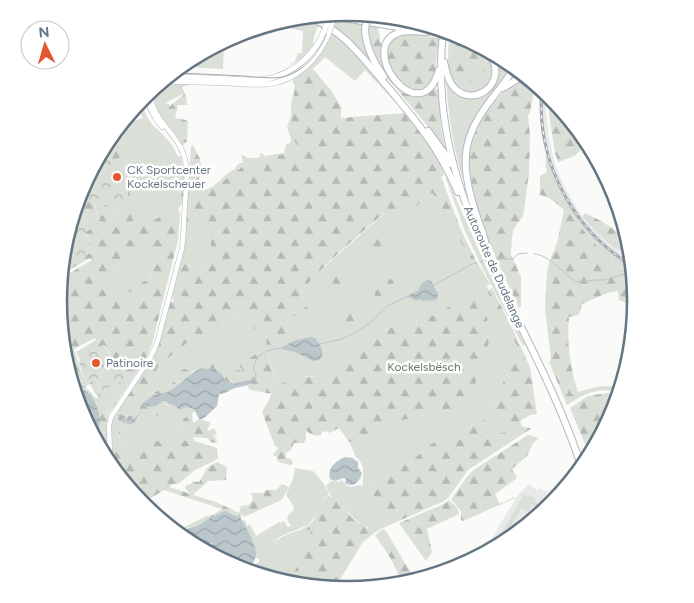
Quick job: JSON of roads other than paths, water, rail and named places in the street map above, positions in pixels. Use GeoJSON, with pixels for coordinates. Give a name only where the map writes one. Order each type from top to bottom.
{"type":"FeatureCollection","features":[{"type":"Feature","properties":{"kind":"highway"},"geometry":{"type":"LineString","coordinates":[[366,22],[365,30],[368,48],[376,65],[445,154],[463,197]]}},
{"type":"Feature","properties":{"kind":"highway"},"geometry":{"type":"LineString","coordinates":[[321,23],[332,28],[346,40],[421,129],[440,156],[453,181],[467,217],[472,222]]}},
{"type":"Feature","properties":{"kind":"highway"},"geometry":{"type":"LineString","coordinates":[[421,31],[402,32],[394,35],[389,39],[384,49],[385,62],[399,86],[407,91],[416,93],[426,90],[433,85],[442,62]]}},
{"type":"Feature","properties":{"kind":"highway","name":"Autoroute de Dudelange"},"geometry":{"type":"LineString","coordinates":[[444,39],[441,96],[453,164],[463,197],[494,272],[553,394],[579,459]]}},
{"type":"Feature","properties":{"kind":"highway"},"geometry":{"type":"LineString","coordinates":[[442,62],[453,87],[461,93],[472,96],[484,92],[494,82],[495,64]]}},
{"type":"Feature","properties":{"kind":"highway","name":"Autoroute de Dudelange"},"geometry":{"type":"LineString","coordinates":[[442,62],[445,110],[451,147],[466,196],[486,248],[555,391],[581,455]]}},
{"type":"Feature","properties":{"kind":"highway"},"geometry":{"type":"LineString","coordinates":[[486,248],[486,242],[468,184],[465,156],[472,130],[482,112],[510,73]]}},
{"type":"Feature","properties":{"kind":"highway"},"geometry":{"type":"LineString","coordinates":[[499,90],[518,79]]}},
{"type":"Feature","properties":{"kind":"main road"},"geometry":{"type":"LineString","coordinates":[[173,81],[263,84],[279,82],[298,73],[312,62],[323,47],[330,22]]}},
{"type":"Feature","properties":{"kind":"main road"},"geometry":{"type":"LineString","coordinates":[[178,77],[256,80],[274,77],[308,58],[327,32]]}},
{"type":"Feature","properties":{"kind":"main road"},"geometry":{"type":"LineString","coordinates":[[110,451],[109,425],[111,417],[150,358],[157,343],[182,248],[186,174],[183,153],[156,114],[151,101]]}},
{"type":"Feature","properties":{"kind":"main road"},"geometry":{"type":"LineString","coordinates":[[148,104],[152,114],[174,138]]}},
{"type":"Feature","properties":{"kind":"water"},"geometry":{"type":"Polygon","coordinates":[[[427,280],[433,284],[438,294],[437,299],[423,301],[419,299],[417,301],[406,297],[418,291],[421,284],[427,280]]]}},
{"type":"Feature","properties":{"kind":"water"},"geometry":{"type":"Polygon","coordinates":[[[315,338],[322,349],[320,360],[313,361],[295,352],[282,349],[282,347],[296,340],[315,338]]]}},
{"type":"Feature","properties":{"kind":"water"},"geometry":{"type":"Polygon","coordinates":[[[202,368],[213,369],[222,374],[225,381],[234,384],[247,380],[251,383],[219,394],[217,406],[203,419],[199,419],[194,409],[186,407],[178,409],[176,406],[163,401],[155,407],[145,406],[134,423],[121,422],[118,419],[118,415],[122,414],[126,418],[126,422],[135,418],[150,398],[169,391],[192,373],[202,368]]]}},
{"type":"Feature","properties":{"kind":"water"},"geometry":{"type":"Polygon","coordinates":[[[84,390],[91,395],[97,407],[100,422],[98,428],[88,409],[82,391],[84,390]]]}},
{"type":"Feature","properties":{"kind":"water"},"geometry":{"type":"Polygon","coordinates":[[[346,457],[358,462],[358,468],[362,473],[360,479],[354,485],[345,483],[346,479],[344,478],[335,481],[330,479],[329,475],[333,465],[346,457]]]}},
{"type":"Feature","properties":{"kind":"water"},"geometry":{"type":"Polygon","coordinates":[[[225,511],[241,518],[256,552],[251,565],[223,553],[212,547],[212,543],[209,545],[184,530],[199,525],[225,511]]]}},
{"type":"Feature","properties":{"kind":"waterway"},"geometry":{"type":"LineString","coordinates":[[497,259],[513,259],[518,254],[527,253]]}},
{"type":"Feature","properties":{"kind":"waterway"},"geometry":{"type":"LineString","coordinates":[[534,254],[551,261],[576,282],[605,280],[626,274]]}},
{"type":"Feature","properties":{"kind":"waterway"},"geometry":{"type":"LineString","coordinates":[[434,285],[477,263]]}},
{"type":"Feature","properties":{"kind":"waterway"},"geometry":{"type":"LineString","coordinates":[[320,344],[342,339],[358,331],[370,323],[387,306],[406,297]]}},
{"type":"Feature","properties":{"kind":"waterway"},"geometry":{"type":"LineString","coordinates":[[250,381],[256,377],[254,368],[259,356],[269,350],[281,348]]}},
{"type":"Feature","properties":{"kind":"tram line"},"geometry":{"type":"LineString","coordinates":[[184,73],[267,78],[292,74],[309,62],[316,54],[331,22]]}},
{"type":"Feature","properties":{"kind":"railway"},"geometry":{"type":"LineString","coordinates":[[542,100],[545,142],[552,166],[562,189],[574,211],[590,231],[608,249],[624,261]]}},
{"type":"Feature","properties":{"kind":"place","name":"CK Sportcenter Kockelscheuer"},"geometry":{"type":"Point","coordinates":[117,177]}},
{"type":"Feature","properties":{"kind":"place","name":"Patinoire"},"geometry":{"type":"Point","coordinates":[96,363]}},
{"type":"Feature","properties":{"kind":"park label","name":"Kockelsbësch"},"geometry":{"type":"Point","coordinates":[424,367]}}]}
